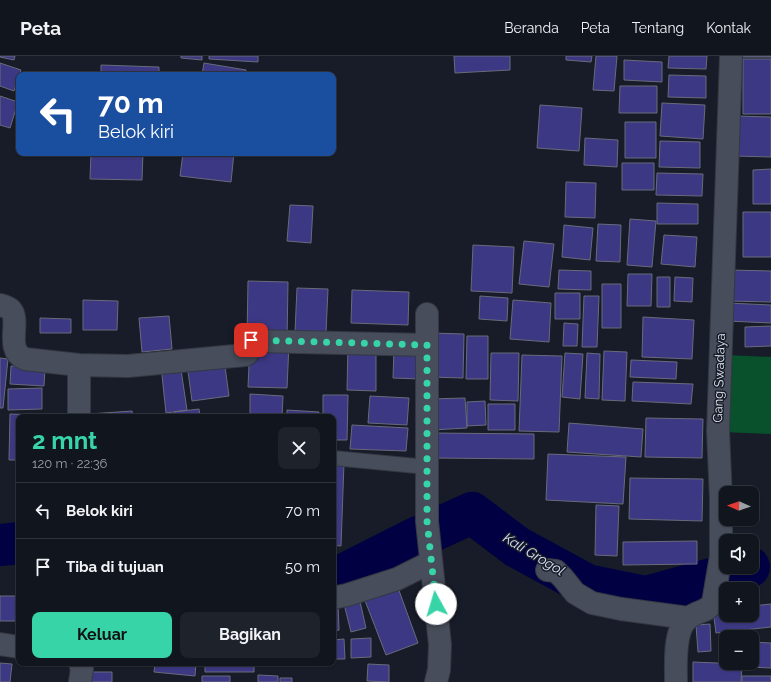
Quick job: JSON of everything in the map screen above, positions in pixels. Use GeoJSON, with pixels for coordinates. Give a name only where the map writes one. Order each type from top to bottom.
{"type":"FeatureCollection","features":[{"type":"Feature","properties":{"kind":"street","name":"Gang Swadaya"},"geometry":{"type":"LineString","coordinates":[[688,618],[710,608],[716,592],[721,556],[721,499],[718,424],[731,56]]}},
{"type":"Feature","properties":{"kind":"street"},"geometry":{"type":"LineString","coordinates":[[0,305],[8,308],[13,314],[14,342],[16,353],[20,357],[25,359],[79,365],[128,366],[245,355],[248,354],[248,344],[251,340],[427,345]]}},
{"type":"Feature","properties":{"kind":"street"},"geometry":{"type":"LineString","coordinates":[[427,314],[427,521],[440,645],[439,670],[436,682]]}},
{"type":"Feature","properties":{"kind":"street"},"geometry":{"type":"LineString","coordinates":[[79,365],[79,414]]}},
{"type":"Feature","properties":{"kind":"street"},"geometry":{"type":"LineString","coordinates":[[336,597],[397,579],[430,553]]}},
{"type":"Feature","properties":{"kind":"street"},"geometry":{"type":"LineString","coordinates":[[547,570],[556,572],[575,593],[592,603],[621,609],[688,618]]}},
{"type":"Feature","properties":{"kind":"street"},"geometry":{"type":"LineString","coordinates":[[676,682],[677,642],[681,627],[688,618]]}},
{"type":"Feature","properties":{"kind":"street"},"geometry":{"type":"LineString","coordinates":[[0,644],[16,647]]}},
{"type":"Feature","properties":{"kind":"street"},"geometry":{"type":"LineString","coordinates":[[80,682],[81,666]]}},
{"type":"Feature","properties":{"kind":"lane"},"geometry":{"type":"LineString","coordinates":[[336,458],[427,466]]}},
{"type":"Feature","properties":{"kind":"green space"},"geometry":{"type":"Polygon","coordinates":[[[725,355],[771,357],[771,434],[722,432],[725,355]]]}},
{"type":"Feature","properties":{"kind":"building"},"geometry":{"type":"Polygon","coordinates":[[[0,56],[15,56],[14,60],[0,56]]]}},
{"type":"Feature","properties":{"kind":"building"},"geometry":{"type":"Polygon","coordinates":[[[181,56],[202,56],[202,60],[181,58],[181,56]]]}},
{"type":"Feature","properties":{"kind":"building"},"geometry":{"type":"Polygon","coordinates":[[[209,56],[258,56],[258,62],[209,59],[209,56]]]}},
{"type":"Feature","properties":{"kind":"building"},"geometry":{"type":"Polygon","coordinates":[[[454,56],[510,56],[510,70],[455,73],[454,56]]]}},
{"type":"Feature","properties":{"kind":"building"},"geometry":{"type":"Polygon","coordinates":[[[566,56],[592,56],[591,62],[566,60],[566,56]]]}},
{"type":"Feature","properties":{"kind":"building"},"geometry":{"type":"Polygon","coordinates":[[[596,56],[617,56],[614,91],[593,90],[596,56]]]}},
{"type":"Feature","properties":{"kind":"building"},"geometry":{"type":"Polygon","coordinates":[[[669,56],[707,56],[706,69],[668,68],[669,56]]]}},
{"type":"Feature","properties":{"kind":"building"},"geometry":{"type":"Polygon","coordinates":[[[771,56],[771,57],[738,57],[771,56]]]}},
{"type":"Feature","properties":{"kind":"building"},"geometry":{"type":"Polygon","coordinates":[[[743,59],[771,59],[771,114],[743,114],[743,59]]]}},
{"type":"Feature","properties":{"kind":"building"},"geometry":{"type":"Polygon","coordinates":[[[624,60],[662,62],[662,82],[624,80],[624,60]]]}},
{"type":"Feature","properties":{"kind":"building"},"geometry":{"type":"Polygon","coordinates":[[[0,63],[21,70],[20,72],[16,72],[16,85],[14,91],[0,86],[0,63]]]}},
{"type":"Feature","properties":{"kind":"building"},"geometry":{"type":"Polygon","coordinates":[[[204,63],[246,70],[246,72],[202,72],[204,63]]]}},
{"type":"Feature","properties":{"kind":"building"},"geometry":{"type":"Polygon","coordinates":[[[101,65],[159,67],[159,72],[101,72],[101,65]]]}},
{"type":"Feature","properties":{"kind":"building"},"geometry":{"type":"Polygon","coordinates":[[[669,75],[706,76],[706,98],[668,97],[669,75]]]}},
{"type":"Feature","properties":{"kind":"building"},"geometry":{"type":"Polygon","coordinates":[[[620,86],[657,86],[657,113],[619,113],[620,86]]]}},
{"type":"Feature","properties":{"kind":"building"},"geometry":{"type":"Polygon","coordinates":[[[0,96],[16,101],[16,108],[10,128],[0,125],[0,96]]]}},
{"type":"Feature","properties":{"kind":"building"},"geometry":{"type":"Polygon","coordinates":[[[662,103],[705,105],[703,139],[660,136],[662,103]]]}},
{"type":"Feature","properties":{"kind":"building"},"geometry":{"type":"Polygon","coordinates":[[[540,105],[582,108],[579,151],[537,148],[540,105]]]}},
{"type":"Feature","properties":{"kind":"building"},"geometry":{"type":"Polygon","coordinates":[[[735,116],[771,117],[771,157],[734,156],[735,116]]]}},
{"type":"Feature","properties":{"kind":"building"},"geometry":{"type":"Polygon","coordinates":[[[625,122],[656,122],[656,158],[625,158],[625,122]]]}},
{"type":"Feature","properties":{"kind":"building"},"geometry":{"type":"Polygon","coordinates":[[[585,138],[618,140],[617,167],[584,165],[585,138]]]}},
{"type":"Feature","properties":{"kind":"building"},"geometry":{"type":"Polygon","coordinates":[[[660,141],[700,142],[700,168],[659,167],[660,141]]]}},
{"type":"Feature","properties":{"kind":"building"},"geometry":{"type":"Polygon","coordinates":[[[91,156],[143,156],[142,180],[90,179],[91,156]]]}},
{"type":"Feature","properties":{"kind":"building"},"geometry":{"type":"Polygon","coordinates":[[[183,156],[234,156],[231,182],[180,176],[183,156]]]}},
{"type":"Feature","properties":{"kind":"building"},"geometry":{"type":"Polygon","coordinates":[[[622,163],[654,163],[654,190],[622,190],[622,163]]]}},
{"type":"Feature","properties":{"kind":"building"},"geometry":{"type":"Polygon","coordinates":[[[771,169],[771,204],[753,204],[753,170],[771,169]]]}},
{"type":"Feature","properties":{"kind":"building"},"geometry":{"type":"Polygon","coordinates":[[[657,173],[703,174],[702,196],[656,195],[657,173]]]}},
{"type":"Feature","properties":{"kind":"building"},"geometry":{"type":"Polygon","coordinates":[[[566,182],[596,183],[595,218],[565,217],[566,182]]]}},
{"type":"Feature","properties":{"kind":"building"},"geometry":{"type":"Polygon","coordinates":[[[657,203],[698,204],[698,224],[657,224],[657,203]]]}},
{"type":"Feature","properties":{"kind":"building"},"geometry":{"type":"Polygon","coordinates":[[[290,205],[313,206],[311,243],[287,241],[290,205]]]}},
{"type":"Feature","properties":{"kind":"building"},"geometry":{"type":"Polygon","coordinates":[[[743,212],[771,212],[771,257],[743,257],[743,212]]]}},
{"type":"Feature","properties":{"kind":"building"},"geometry":{"type":"Polygon","coordinates":[[[630,219],[656,221],[652,267],[627,265],[630,219]]]}},
{"type":"Feature","properties":{"kind":"building"},"geometry":{"type":"Polygon","coordinates":[[[598,224],[621,225],[620,262],[596,261],[598,224]]]}},
{"type":"Feature","properties":{"kind":"building"},"geometry":{"type":"Polygon","coordinates":[[[564,225],[593,228],[590,260],[562,257],[564,225]]]}},
{"type":"Feature","properties":{"kind":"building"},"geometry":{"type":"Polygon","coordinates":[[[664,235],[697,237],[695,267],[661,264],[664,235]]]}},
{"type":"Feature","properties":{"kind":"building"},"geometry":{"type":"Polygon","coordinates":[[[524,241],[554,244],[549,287],[519,284],[524,241]]]}},
{"type":"Feature","properties":{"kind":"building"},"geometry":{"type":"Polygon","coordinates":[[[473,245],[514,247],[512,293],[471,291],[473,245]]]}},
{"type":"Feature","properties":{"kind":"building"},"geometry":{"type":"Polygon","coordinates":[[[559,270],[591,271],[591,290],[558,289],[559,270]]]}},
{"type":"Feature","properties":{"kind":"building"},"geometry":{"type":"Polygon","coordinates":[[[730,270],[771,271],[771,302],[729,301],[730,270]]]}},
{"type":"Feature","properties":{"kind":"building"},"geometry":{"type":"Polygon","coordinates":[[[628,274],[652,274],[651,306],[627,306],[628,274]]]}},
{"type":"Feature","properties":{"kind":"building"},"geometry":{"type":"Polygon","coordinates":[[[657,277],[670,277],[670,307],[657,307],[657,277]]]}},
{"type":"Feature","properties":{"kind":"building"},"geometry":{"type":"Polygon","coordinates":[[[675,277],[693,278],[692,302],[674,301],[675,277]]]}},
{"type":"Feature","properties":{"kind":"building"},"geometry":{"type":"Polygon","coordinates":[[[248,281],[288,282],[287,340],[247,339],[248,281]]]}},
{"type":"Feature","properties":{"kind":"building"},"geometry":{"type":"Polygon","coordinates":[[[602,284],[621,284],[621,328],[602,328],[602,284]]]}},
{"type":"Feature","properties":{"kind":"building"},"geometry":{"type":"Polygon","coordinates":[[[297,288],[328,289],[326,333],[295,332],[297,288]]]}},
{"type":"Feature","properties":{"kind":"building"},"geometry":{"type":"Polygon","coordinates":[[[352,290],[409,292],[408,325],[351,323],[352,290]]]}},
{"type":"Feature","properties":{"kind":"building"},"geometry":{"type":"Polygon","coordinates":[[[555,293],[580,293],[580,319],[555,319],[555,293]]]}},
{"type":"Feature","properties":{"kind":"building"},"geometry":{"type":"Polygon","coordinates":[[[480,296],[508,298],[507,321],[479,319],[480,296]]]}},
{"type":"Feature","properties":{"kind":"building"},"geometry":{"type":"Polygon","coordinates":[[[584,296],[599,296],[597,347],[582,347],[584,296]]]}},
{"type":"Feature","properties":{"kind":"building"},"geometry":{"type":"Polygon","coordinates":[[[83,300],[118,301],[117,330],[83,330],[83,300]]]}},
{"type":"Feature","properties":{"kind":"building"},"geometry":{"type":"Polygon","coordinates":[[[513,300],[551,303],[549,342],[510,339],[513,300]]]}},
{"type":"Feature","properties":{"kind":"building"},"geometry":{"type":"Polygon","coordinates":[[[728,303],[771,305],[771,323],[727,321],[728,303]]]}},
{"type":"Feature","properties":{"kind":"building"},"geometry":{"type":"Polygon","coordinates":[[[169,316],[172,349],[142,352],[139,318],[169,316]]]}},
{"type":"Feature","properties":{"kind":"building"},"geometry":{"type":"Polygon","coordinates":[[[643,317],[694,320],[692,359],[642,357],[643,317]]]}},
{"type":"Feature","properties":{"kind":"building"},"geometry":{"type":"Polygon","coordinates":[[[40,318],[71,319],[71,333],[40,333],[40,318]]]}},
{"type":"Feature","properties":{"kind":"building"},"geometry":{"type":"Polygon","coordinates":[[[564,323],[578,324],[577,346],[563,346],[564,323]]]}},
{"type":"Feature","properties":{"kind":"building"},"geometry":{"type":"Polygon","coordinates":[[[771,326],[771,346],[745,347],[745,327],[771,326]]]}},
{"type":"Feature","properties":{"kind":"building"},"geometry":{"type":"Polygon","coordinates":[[[431,333],[464,334],[463,378],[429,377],[431,333]]]}},
{"type":"Feature","properties":{"kind":"building"},"geometry":{"type":"Polygon","coordinates":[[[467,336],[488,336],[488,379],[466,379],[467,336]]]}},
{"type":"Feature","properties":{"kind":"building"},"geometry":{"type":"Polygon","coordinates":[[[250,343],[289,344],[287,388],[248,387],[250,343]]]}},
{"type":"Feature","properties":{"kind":"building"},"geometry":{"type":"Polygon","coordinates":[[[348,344],[376,344],[376,391],[347,390],[348,344]]]}},
{"type":"Feature","properties":{"kind":"building"},"geometry":{"type":"Polygon","coordinates":[[[394,349],[420,349],[420,379],[393,378],[394,349]]]}},
{"type":"Feature","properties":{"kind":"building"},"geometry":{"type":"Polygon","coordinates":[[[604,351],[627,352],[625,401],[602,400],[604,351]]]}},
{"type":"Feature","properties":{"kind":"building"},"geometry":{"type":"Polygon","coordinates":[[[491,353],[519,353],[518,401],[490,400],[491,353]]]}},
{"type":"Feature","properties":{"kind":"building"},"geometry":{"type":"Polygon","coordinates":[[[565,353],[583,354],[580,399],[562,397],[565,353]]]}},
{"type":"Feature","properties":{"kind":"building"},"geometry":{"type":"Polygon","coordinates":[[[587,353],[600,354],[599,399],[585,398],[587,353]]]}},
{"type":"Feature","properties":{"kind":"building"},"geometry":{"type":"Polygon","coordinates":[[[522,355],[562,356],[559,432],[519,431],[522,355]]]}},
{"type":"Feature","properties":{"kind":"building"},"geometry":{"type":"Polygon","coordinates":[[[0,358],[8,359],[3,408],[0,408],[0,358]]]}},
{"type":"Feature","properties":{"kind":"building"},"geometry":{"type":"Polygon","coordinates":[[[224,359],[229,396],[192,401],[187,364],[224,359]]]}},
{"type":"Feature","properties":{"kind":"building"},"geometry":{"type":"Polygon","coordinates":[[[631,360],[677,362],[676,379],[630,377],[631,360]]]}},
{"type":"Feature","properties":{"kind":"building"},"geometry":{"type":"Polygon","coordinates":[[[180,363],[187,410],[166,413],[161,366],[180,363]]]}},
{"type":"Feature","properties":{"kind":"building"},"geometry":{"type":"Polygon","coordinates":[[[11,366],[45,368],[44,386],[10,384],[11,366]]]}},
{"type":"Feature","properties":{"kind":"building"},"geometry":{"type":"Polygon","coordinates":[[[633,382],[693,384],[691,404],[632,401],[633,382]]]}},
{"type":"Feature","properties":{"kind":"building"},"geometry":{"type":"Polygon","coordinates":[[[42,388],[42,409],[8,410],[8,389],[42,388]]]}},
{"type":"Feature","properties":{"kind":"building"},"geometry":{"type":"Polygon","coordinates":[[[250,394],[283,396],[282,414],[250,414],[250,394]]]}},
{"type":"Feature","properties":{"kind":"building"},"geometry":{"type":"Polygon","coordinates":[[[323,395],[348,395],[347,440],[336,440],[336,414],[323,414],[323,395]]]}},
{"type":"Feature","properties":{"kind":"building"},"geometry":{"type":"Polygon","coordinates":[[[370,396],[409,398],[407,425],[368,423],[370,396]]]}},
{"type":"Feature","properties":{"kind":"building"},"geometry":{"type":"Polygon","coordinates":[[[465,398],[467,428],[432,430],[430,399],[465,398]]]}},
{"type":"Feature","properties":{"kind":"building"},"geometry":{"type":"Polygon","coordinates":[[[485,401],[486,425],[467,426],[467,402],[485,401]]]}},
{"type":"Feature","properties":{"kind":"building"},"geometry":{"type":"Polygon","coordinates":[[[488,404],[515,404],[515,430],[488,430],[488,404]]]}},
{"type":"Feature","properties":{"kind":"building"},"geometry":{"type":"Polygon","coordinates":[[[199,409],[200,414],[174,414],[174,412],[199,409]]]}},
{"type":"Feature","properties":{"kind":"building"},"geometry":{"type":"Polygon","coordinates":[[[287,410],[319,412],[319,414],[287,414],[287,410]]]}},
{"type":"Feature","properties":{"kind":"building"},"geometry":{"type":"Polygon","coordinates":[[[132,411],[132,414],[89,414],[132,411]]]}},
{"type":"Feature","properties":{"kind":"building"},"geometry":{"type":"Polygon","coordinates":[[[10,414],[16,414],[16,460],[9,460],[10,414]]]}},
{"type":"Feature","properties":{"kind":"building"},"geometry":{"type":"Polygon","coordinates":[[[646,418],[703,419],[702,458],[645,457],[646,418]]]}},
{"type":"Feature","properties":{"kind":"building"},"geometry":{"type":"Polygon","coordinates":[[[569,423],[643,429],[641,457],[567,452],[569,423]]]}},
{"type":"Feature","properties":{"kind":"building"},"geometry":{"type":"Polygon","coordinates":[[[352,425],[408,428],[406,451],[350,449],[352,425]]]}},
{"type":"Feature","properties":{"kind":"building"},"geometry":{"type":"Polygon","coordinates":[[[433,433],[534,434],[534,459],[433,458],[433,433]]]}},
{"type":"Feature","properties":{"kind":"building"},"geometry":{"type":"Polygon","coordinates":[[[548,454],[626,457],[623,504],[546,500],[548,454]]]}},
{"type":"Feature","properties":{"kind":"building"},"geometry":{"type":"Polygon","coordinates":[[[336,463],[344,463],[341,546],[336,545],[336,463]]]}},
{"type":"Feature","properties":{"kind":"building"},"geometry":{"type":"Polygon","coordinates":[[[630,478],[703,479],[702,521],[629,519],[630,478]]]}},
{"type":"Feature","properties":{"kind":"building"},"geometry":{"type":"Polygon","coordinates":[[[596,505],[619,506],[617,556],[595,555],[596,505]]]}},
{"type":"Feature","properties":{"kind":"building"},"geometry":{"type":"Polygon","coordinates":[[[697,541],[697,564],[623,565],[623,542],[697,541]]]}},
{"type":"Feature","properties":{"kind":"building"},"geometry":{"type":"Polygon","coordinates":[[[397,585],[418,643],[386,655],[364,598],[397,585]]]}},
{"type":"Feature","properties":{"kind":"building"},"geometry":{"type":"Polygon","coordinates":[[[0,596],[16,596],[16,621],[0,621],[0,596]]]}},
{"type":"Feature","properties":{"kind":"building"},"geometry":{"type":"Polygon","coordinates":[[[359,597],[366,628],[351,632],[343,600],[359,597]]]}},
{"type":"Feature","properties":{"kind":"building"},"geometry":{"type":"Polygon","coordinates":[[[336,603],[338,603],[339,630],[336,630],[336,603]]]}},
{"type":"Feature","properties":{"kind":"building"},"geometry":{"type":"Polygon","coordinates":[[[771,604],[771,627],[744,630],[719,630],[719,633],[716,633],[713,610],[719,610],[719,622],[759,622],[759,605],[771,604]]]}},
{"type":"Feature","properties":{"kind":"building"},"geometry":{"type":"Polygon","coordinates":[[[710,624],[711,651],[698,652],[696,625],[710,624]]]}},
{"type":"Feature","properties":{"kind":"building"},"geometry":{"type":"Polygon","coordinates":[[[371,638],[371,657],[351,658],[351,639],[371,638]]]}},
{"type":"Feature","properties":{"kind":"building"},"geometry":{"type":"Polygon","coordinates":[[[344,639],[345,659],[336,659],[336,640],[344,639]]]}},
{"type":"Feature","properties":{"kind":"building"},"geometry":{"type":"Polygon","coordinates":[[[759,642],[771,643],[771,668],[759,667],[759,642]]]}},
{"type":"Feature","properties":{"kind":"building"},"geometry":{"type":"Polygon","coordinates":[[[693,662],[719,663],[719,670],[742,670],[741,682],[693,682],[693,662]]]}},
{"type":"Feature","properties":{"kind":"building"},"geometry":{"type":"Polygon","coordinates":[[[0,663],[12,664],[10,682],[0,682],[0,663]]]}},
{"type":"Feature","properties":{"kind":"building"},"geometry":{"type":"Polygon","coordinates":[[[368,664],[389,665],[389,682],[367,681],[368,664]]]}},
{"type":"Feature","properties":{"kind":"building"},"geometry":{"type":"Polygon","coordinates":[[[155,666],[196,666],[195,676],[154,672],[155,666]]]}},
{"type":"Feature","properties":{"kind":"building"},"geometry":{"type":"Polygon","coordinates":[[[205,666],[254,666],[254,672],[205,672],[205,666]]]}},
{"type":"Feature","properties":{"kind":"building"},"geometry":{"type":"Polygon","coordinates":[[[91,672],[112,672],[112,682],[91,682],[91,672]]]}},
{"type":"Feature","properties":{"kind":"building"},"geometry":{"type":"Polygon","coordinates":[[[258,675],[278,676],[278,682],[258,682],[258,675]]]}},
{"type":"Feature","properties":{"kind":"building"},"geometry":{"type":"Polygon","coordinates":[[[202,676],[230,676],[230,682],[202,682],[202,676]]]}},
{"type":"Feature","properties":{"kind":"building"},"geometry":{"type":"Polygon","coordinates":[[[742,676],[771,676],[771,682],[742,682],[742,676]]]}},
{"type":"Feature","properties":{"kind":"building"},"geometry":{"type":"Polygon","coordinates":[[[280,678],[292,678],[292,682],[280,682],[280,678]]]}},
{"type":"Feature","properties":{"kind":"waterway","name":"Kali Grogol"},"geometry":{"type":"LineString","coordinates":[[336,578],[412,540],[472,513],[517,547],[587,585],[646,597],[727,574]]}},
{"type":"Feature","properties":{"kind":"waterway","name":"Kali Grogol"},"geometry":{"type":"LineString","coordinates":[[0,545],[16,543]]}},
{"type":"Feature","properties":{"kind":"route"},"geometry":{"type":"LineString","coordinates":[[251,340],[427,345],[427,521],[436,604]]}}]}
